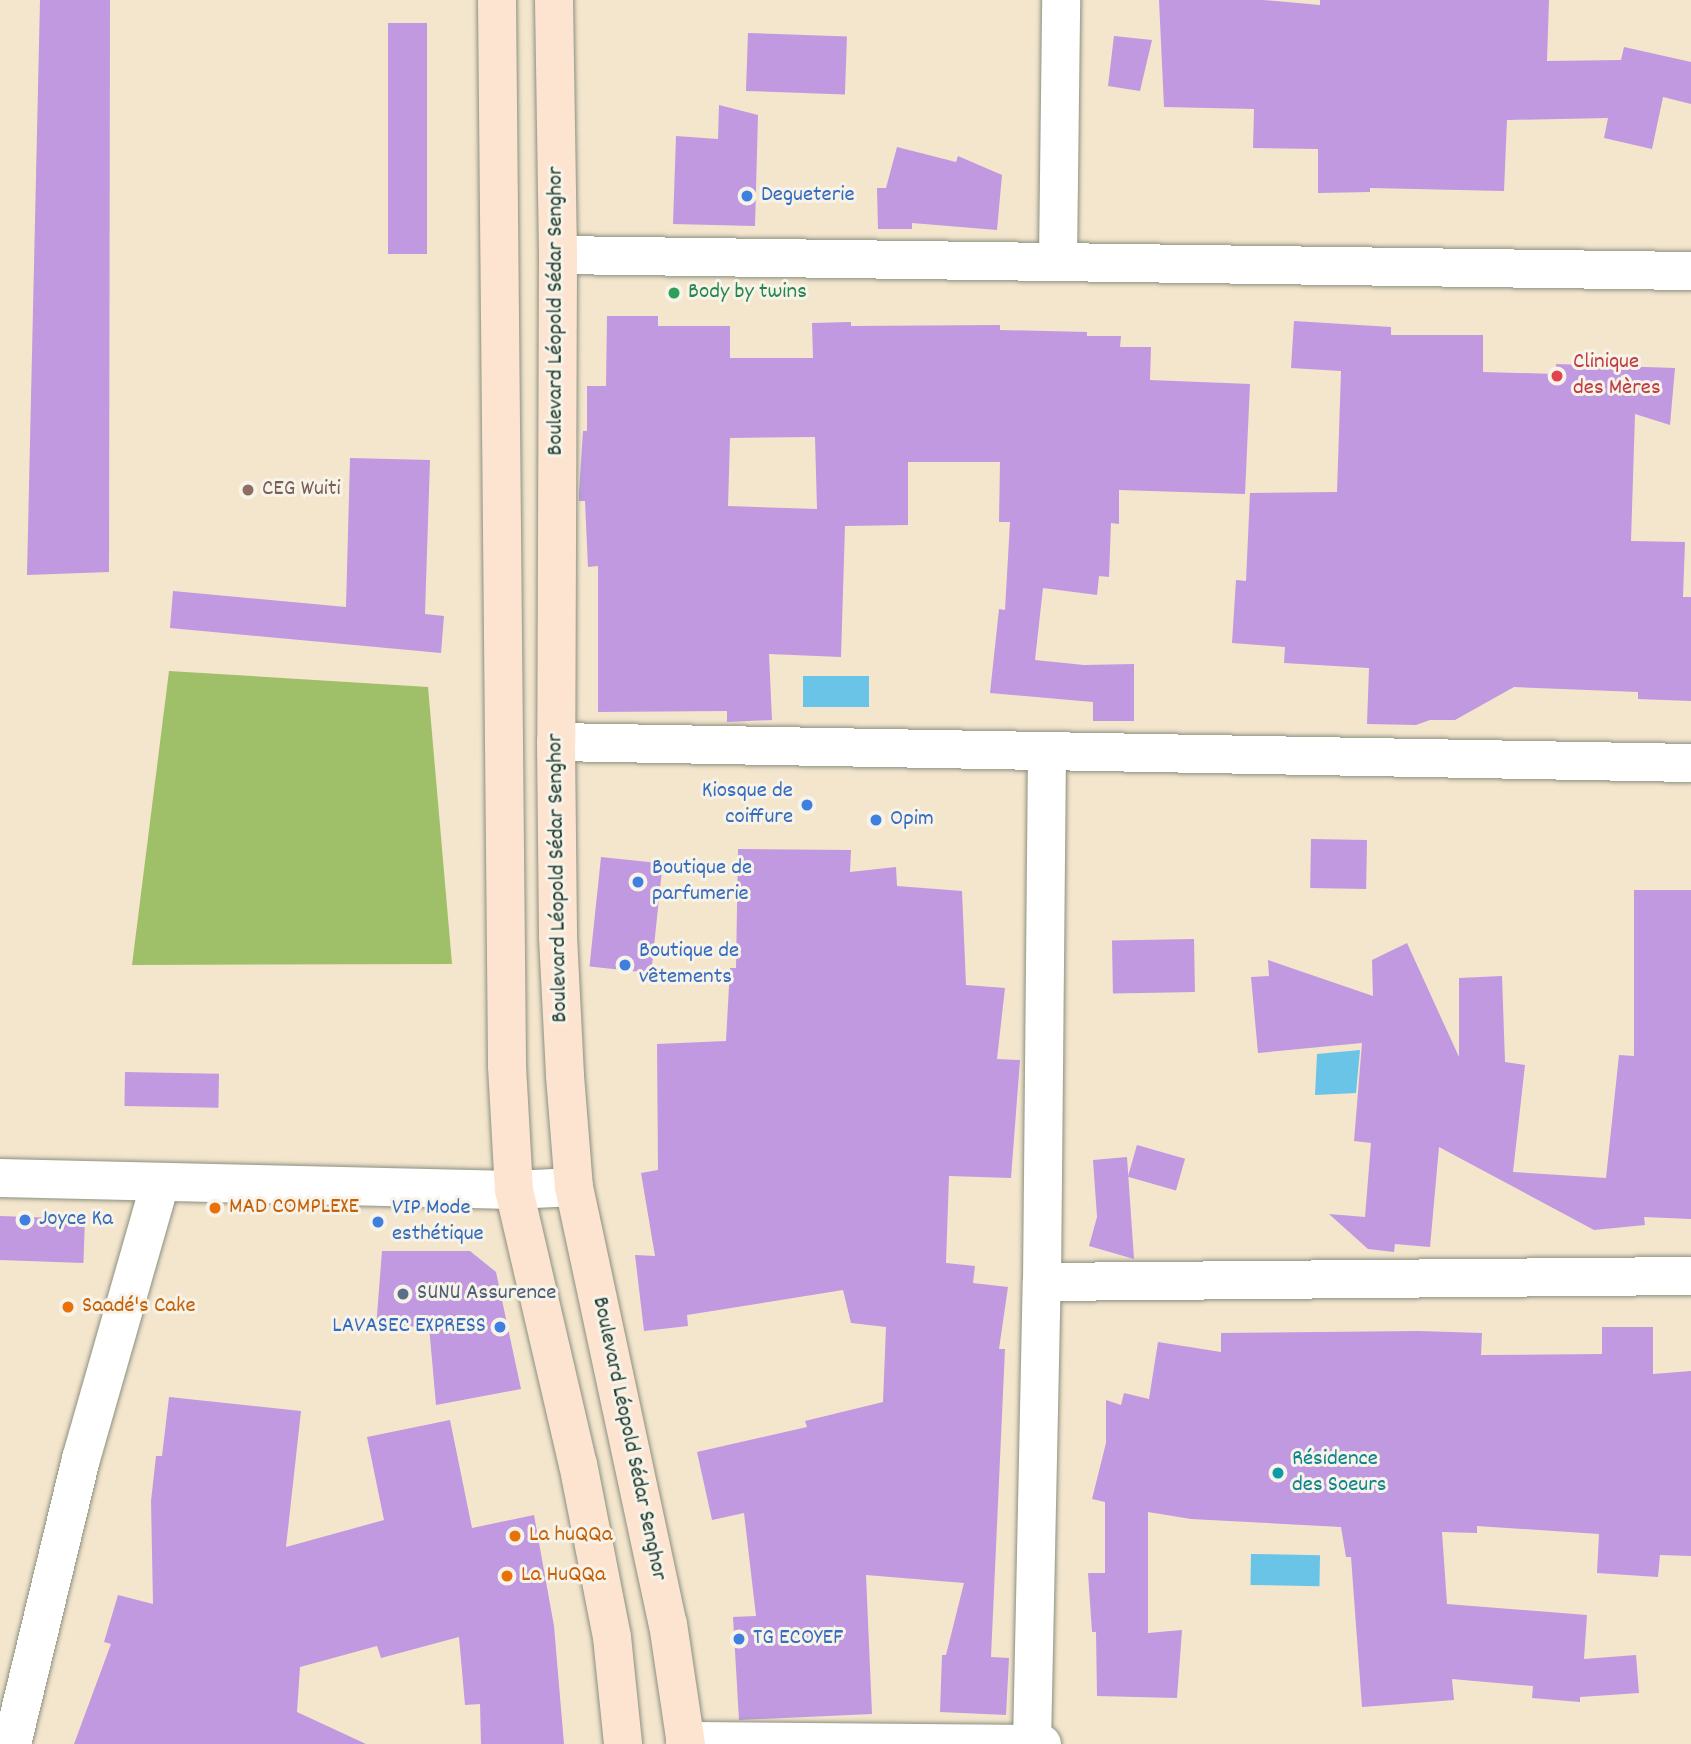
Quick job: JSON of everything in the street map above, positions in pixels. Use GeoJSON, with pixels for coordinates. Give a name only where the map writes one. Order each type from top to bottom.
{"type":"FeatureCollection","features":[{"type":"Feature","properties":{"kind":"main road"},"geometry":{"type":"LineString","coordinates":[[497,0],[507,1066],[514,1190],[578,1464],[610,1624],[623,1744]]}},
{"type":"Feature","properties":{"kind":"main road","name":"Boulevard Léopold Sédar Senghor"},"geometry":{"type":"LineString","coordinates":[[554,0],[558,255],[556,743],[559,951],[565,1076],[575,1187],[667,1624],[685,1742]]}},
{"type":"Feature","properties":{"kind":"street"},"geometry":{"type":"LineString","coordinates":[[1058,261],[1060,0]]}},
{"type":"Feature","properties":{"kind":"street"},"geometry":{"type":"LineString","coordinates":[[558,255],[1691,271]]}},
{"type":"Feature","properties":{"kind":"street"},"geometry":{"type":"LineString","coordinates":[[556,743],[1691,763]]}},
{"type":"Feature","properties":{"kind":"street"},"geometry":{"type":"LineString","coordinates":[[1032,1744],[1042,1282],[1047,751]]}},
{"type":"Feature","properties":{"kind":"street"},"geometry":{"type":"LineString","coordinates":[[0,1178],[514,1190],[575,1187]]}},
{"type":"Feature","properties":{"kind":"street"},"geometry":{"type":"LineString","coordinates":[[11,1726],[81,1460],[160,1183]]}},
{"type":"Feature","properties":{"kind":"street"},"geometry":{"type":"LineString","coordinates":[[1042,1282],[1691,1276]]}},
{"type":"Feature","properties":{"kind":"street"},"geometry":{"type":"LineString","coordinates":[[685,1742],[1042,1744]]}},
{"type":"Feature","properties":{"kind":"green space"},"geometry":{"type":"Polygon","coordinates":[[[169,671],[428,687],[452,964],[132,965],[169,671]]]}},
{"type":"Feature","properties":{"kind":"water"},"geometry":{"type":"Polygon","coordinates":[[[803,676],[869,676],[869,707],[803,707],[803,676]]]}},
{"type":"Feature","properties":{"kind":"water"},"geometry":{"type":"Polygon","coordinates":[[[1360,1050],[1356,1093],[1315,1095],[1317,1054],[1360,1050]]]}},
{"type":"Feature","properties":{"kind":"water"},"geometry":{"type":"Polygon","coordinates":[[[1251,1554],[1320,1555],[1319,1586],[1250,1585],[1251,1554]]]}},
{"type":"Feature","properties":{"kind":"building"},"geometry":{"type":"Polygon","coordinates":[[[40,0],[110,0],[109,572],[27,575],[40,0]]]}},
{"type":"Feature","properties":{"kind":"building"},"geometry":{"type":"Polygon","coordinates":[[[1159,0],[1263,0],[1320,5],[1320,0],[1549,0],[1547,61],[1621,60],[1624,47],[1691,62],[1691,104],[1663,97],[1652,149],[1604,138],[1608,118],[1507,120],[1504,191],[1370,188],[1370,192],[1318,193],[1318,149],[1253,148],[1254,109],[1164,107],[1159,0]]]}},
{"type":"Feature","properties":{"kind":"building"},"geometry":{"type":"Polygon","coordinates":[[[388,23],[427,23],[427,254],[388,254],[388,23]]]}},
{"type":"Feature","properties":{"kind":"building"},"geometry":{"type":"Polygon","coordinates":[[[748,33],[847,36],[845,94],[746,91],[748,33]]]}},
{"type":"Feature","properties":{"kind":"building"},"geometry":{"type":"Polygon","coordinates":[[[1114,36],[1152,40],[1140,91],[1108,86],[1114,36]]]}},
{"type":"Feature","properties":{"kind":"building"},"geometry":{"type":"Polygon","coordinates":[[[719,105],[758,115],[755,226],[673,224],[676,136],[718,139],[719,105]]]}},
{"type":"Feature","properties":{"kind":"building"},"geometry":{"type":"Polygon","coordinates":[[[897,147],[956,162],[958,156],[1002,175],[997,230],[912,223],[912,229],[878,229],[877,188],[886,188],[897,147]]]}},
{"type":"Feature","properties":{"kind":"building"},"geometry":{"type":"Polygon","coordinates":[[[607,316],[658,316],[658,326],[730,326],[730,358],[813,358],[812,323],[851,322],[851,326],[1000,325],[1000,330],[1087,332],[1087,336],[1121,336],[1120,347],[1151,347],[1150,380],[1250,384],[1245,494],[1119,490],[1119,524],[1111,523],[1109,577],[1099,576],[1097,595],[1043,588],[1035,660],[1084,665],[1134,664],[1134,721],[1093,721],[1093,702],[990,693],[999,609],[1005,610],[1010,522],[999,522],[1000,462],[908,462],[908,525],[845,526],[841,657],[769,654],[772,720],[727,722],[727,711],[598,712],[598,566],[588,567],[585,501],[579,501],[579,493],[583,431],[587,431],[587,386],[606,386],[607,316]],[[815,437],[730,438],[728,506],[817,509],[815,437]]]}},
{"type":"Feature","properties":{"kind":"building"},"geometry":{"type":"Polygon","coordinates":[[[1294,321],[1391,327],[1391,335],[1483,335],[1483,372],[1556,374],[1556,364],[1675,368],[1670,425],[1635,414],[1631,541],[1685,542],[1683,597],[1691,597],[1691,701],[1638,699],[1638,692],[1514,687],[1455,720],[1430,720],[1416,725],[1367,724],[1369,668],[1284,663],[1285,647],[1232,643],[1236,580],[1246,581],[1250,493],[1337,492],[1341,371],[1291,368],[1294,321]]]}},
{"type":"Feature","properties":{"kind":"building"},"geometry":{"type":"Polygon","coordinates":[[[350,458],[430,460],[425,614],[444,616],[441,653],[170,628],[173,591],[346,607],[350,458]]]}},
{"type":"Feature","properties":{"kind":"building"},"geometry":{"type":"Polygon","coordinates":[[[1311,839],[1367,840],[1366,889],[1310,888],[1311,839]]]}},
{"type":"Feature","properties":{"kind":"building"},"geometry":{"type":"Polygon","coordinates":[[[738,849],[851,850],[850,872],[896,867],[897,886],[962,891],[966,985],[1005,988],[997,1059],[1020,1060],[1011,1178],[949,1176],[946,1263],[975,1266],[973,1283],[1008,1287],[999,1349],[1005,1349],[991,1657],[1009,1658],[1006,1715],[940,1712],[942,1655],[946,1655],[964,1583],[866,1575],[872,1714],[739,1720],[733,1617],[756,1616],[744,1513],[712,1520],[697,1452],[807,1427],[805,1421],[883,1402],[886,1327],[851,1323],[843,1290],[687,1315],[688,1326],[644,1331],[635,1255],[655,1256],[641,1173],[658,1170],[657,1044],[726,1041],[730,968],[736,968],[738,849]]]}},
{"type":"Feature","properties":{"kind":"building"},"geometry":{"type":"Polygon","coordinates":[[[601,857],[663,863],[651,973],[590,966],[601,857]]]}},
{"type":"Feature","properties":{"kind":"building"},"geometry":{"type":"Polygon","coordinates":[[[1634,890],[1691,890],[1691,1219],[1644,1217],[1645,1225],[1594,1230],[1439,1147],[1430,1247],[1395,1244],[1394,1252],[1368,1249],[1329,1214],[1365,1217],[1371,1143],[1354,1141],[1362,1043],[1258,1053],[1251,977],[1269,976],[1268,960],[1373,996],[1372,960],[1407,943],[1459,1057],[1459,978],[1502,976],[1505,1062],[1525,1065],[1513,1172],[1606,1178],[1619,1055],[1634,1056],[1634,890]]]}},
{"type":"Feature","properties":{"kind":"building"},"geometry":{"type":"Polygon","coordinates":[[[1194,939],[1195,992],[1113,993],[1112,940],[1194,939]]]}},
{"type":"Feature","properties":{"kind":"building"},"geometry":{"type":"Polygon","coordinates":[[[125,1072],[219,1074],[218,1108],[124,1106],[125,1072]]]}},
{"type":"Feature","properties":{"kind":"building"},"geometry":{"type":"Polygon","coordinates":[[[1137,1145],[1185,1159],[1176,1191],[1128,1177],[1137,1145]]]}},
{"type":"Feature","properties":{"kind":"building"},"geometry":{"type":"Polygon","coordinates":[[[1127,1157],[1134,1259],[1089,1246],[1097,1217],[1093,1160],[1127,1157]]]}},
{"type":"Feature","properties":{"kind":"building"},"geometry":{"type":"Polygon","coordinates":[[[0,1216],[85,1219],[83,1263],[0,1260],[0,1216]]]}},
{"type":"Feature","properties":{"kind":"building"},"geometry":{"type":"Polygon","coordinates":[[[382,1251],[470,1251],[496,1272],[521,1389],[436,1405],[429,1326],[376,1328],[382,1251]]]}},
{"type":"Feature","properties":{"kind":"building"},"geometry":{"type":"Polygon","coordinates":[[[1602,1327],[1653,1327],[1653,1374],[1691,1371],[1691,1556],[1660,1555],[1658,1577],[1597,1573],[1599,1534],[1477,1526],[1477,1533],[1442,1532],[1447,1604],[1587,1615],[1584,1659],[1636,1655],[1639,1693],[1580,1697],[1580,1702],[1532,1698],[1533,1686],[1452,1679],[1454,1700],[1362,1707],[1351,1557],[1346,1557],[1341,1527],[1191,1519],[1148,1512],[1148,1633],[1182,1630],[1177,1698],[1097,1696],[1096,1632],[1092,1632],[1088,1573],[1105,1573],[1105,1502],[1092,1499],[1106,1443],[1106,1400],[1121,1405],[1124,1393],[1149,1399],[1158,1342],[1221,1352],[1221,1333],[1419,1331],[1482,1333],[1481,1355],[1602,1354],[1602,1327]]]}},
{"type":"Feature","properties":{"kind":"building"},"geometry":{"type":"Polygon","coordinates":[[[169,1397],[301,1411],[286,1547],[384,1520],[367,1437],[450,1420],[472,1528],[534,1515],[554,1626],[564,1744],[481,1744],[480,1704],[465,1705],[459,1637],[381,1658],[377,1646],[300,1667],[297,1712],[366,1744],[74,1744],[111,1644],[104,1642],[118,1595],[153,1604],[151,1501],[156,1456],[162,1456],[169,1397]]]}},
{"type":"Feature","properties":{"kind":"place","name":"Degueterie"},"geometry":{"type":"Point","coordinates":[747,196]}},
{"type":"Feature","properties":{"kind":"place","name":"Body by twins"},"geometry":{"type":"Point","coordinates":[674,293]}},
{"type":"Feature","properties":{"kind":"place","name":"Clinique des Mères"},"geometry":{"type":"Point","coordinates":[1557,376]}},
{"type":"Feature","properties":{"kind":"place","name":"CEG Wuiti"},"geometry":{"type":"Point","coordinates":[248,490]}},
{"type":"Feature","properties":{"kind":"place","name":"Kiosque de coiffure"},"geometry":{"type":"Point","coordinates":[807,805]}},
{"type":"Feature","properties":{"kind":"place","name":"Opim"},"geometry":{"type":"Point","coordinates":[876,820]}},
{"type":"Feature","properties":{"kind":"place","name":"Boutique de parfumerie"},"geometry":{"type":"Point","coordinates":[638,882]}},
{"type":"Feature","properties":{"kind":"place","name":"Boutique de vêtements"},"geometry":{"type":"Point","coordinates":[625,965]}},
{"type":"Feature","properties":{"kind":"place","name":"MAD COMPLEXE"},"geometry":{"type":"Point","coordinates":[215,1208]}},
{"type":"Feature","properties":{"kind":"place","name":"Joyce Ka"},"geometry":{"type":"Point","coordinates":[25,1220]}},
{"type":"Feature","properties":{"kind":"place","name":"VIP Mode esthétique"},"geometry":{"type":"Point","coordinates":[378,1222]}},
{"type":"Feature","properties":{"kind":"place","name":"SUNU Assurence"},"geometry":{"type":"Point","coordinates":[403,1294]}},
{"type":"Feature","properties":{"kind":"place","name":"Saadé's Cake"},"geometry":{"type":"Point","coordinates":[68,1307]}},
{"type":"Feature","properties":{"kind":"place","name":"LAVASEC EXPRESS"},"geometry":{"type":"Point","coordinates":[500,1327]}},
{"type":"Feature","properties":{"kind":"place","name":"Résidence des Soeurs"},"geometry":{"type":"Point","coordinates":[1278,1473]}},
{"type":"Feature","properties":{"kind":"place","name":"La huQQa"},"geometry":{"type":"Point","coordinates":[515,1536]}},
{"type":"Feature","properties":{"kind":"place","name":"La HuQQa"},"geometry":{"type":"Point","coordinates":[507,1576]}},
{"type":"Feature","properties":{"kind":"place","name":"TG ECOYEF"},"geometry":{"type":"Point","coordinates":[739,1639]}}]}
